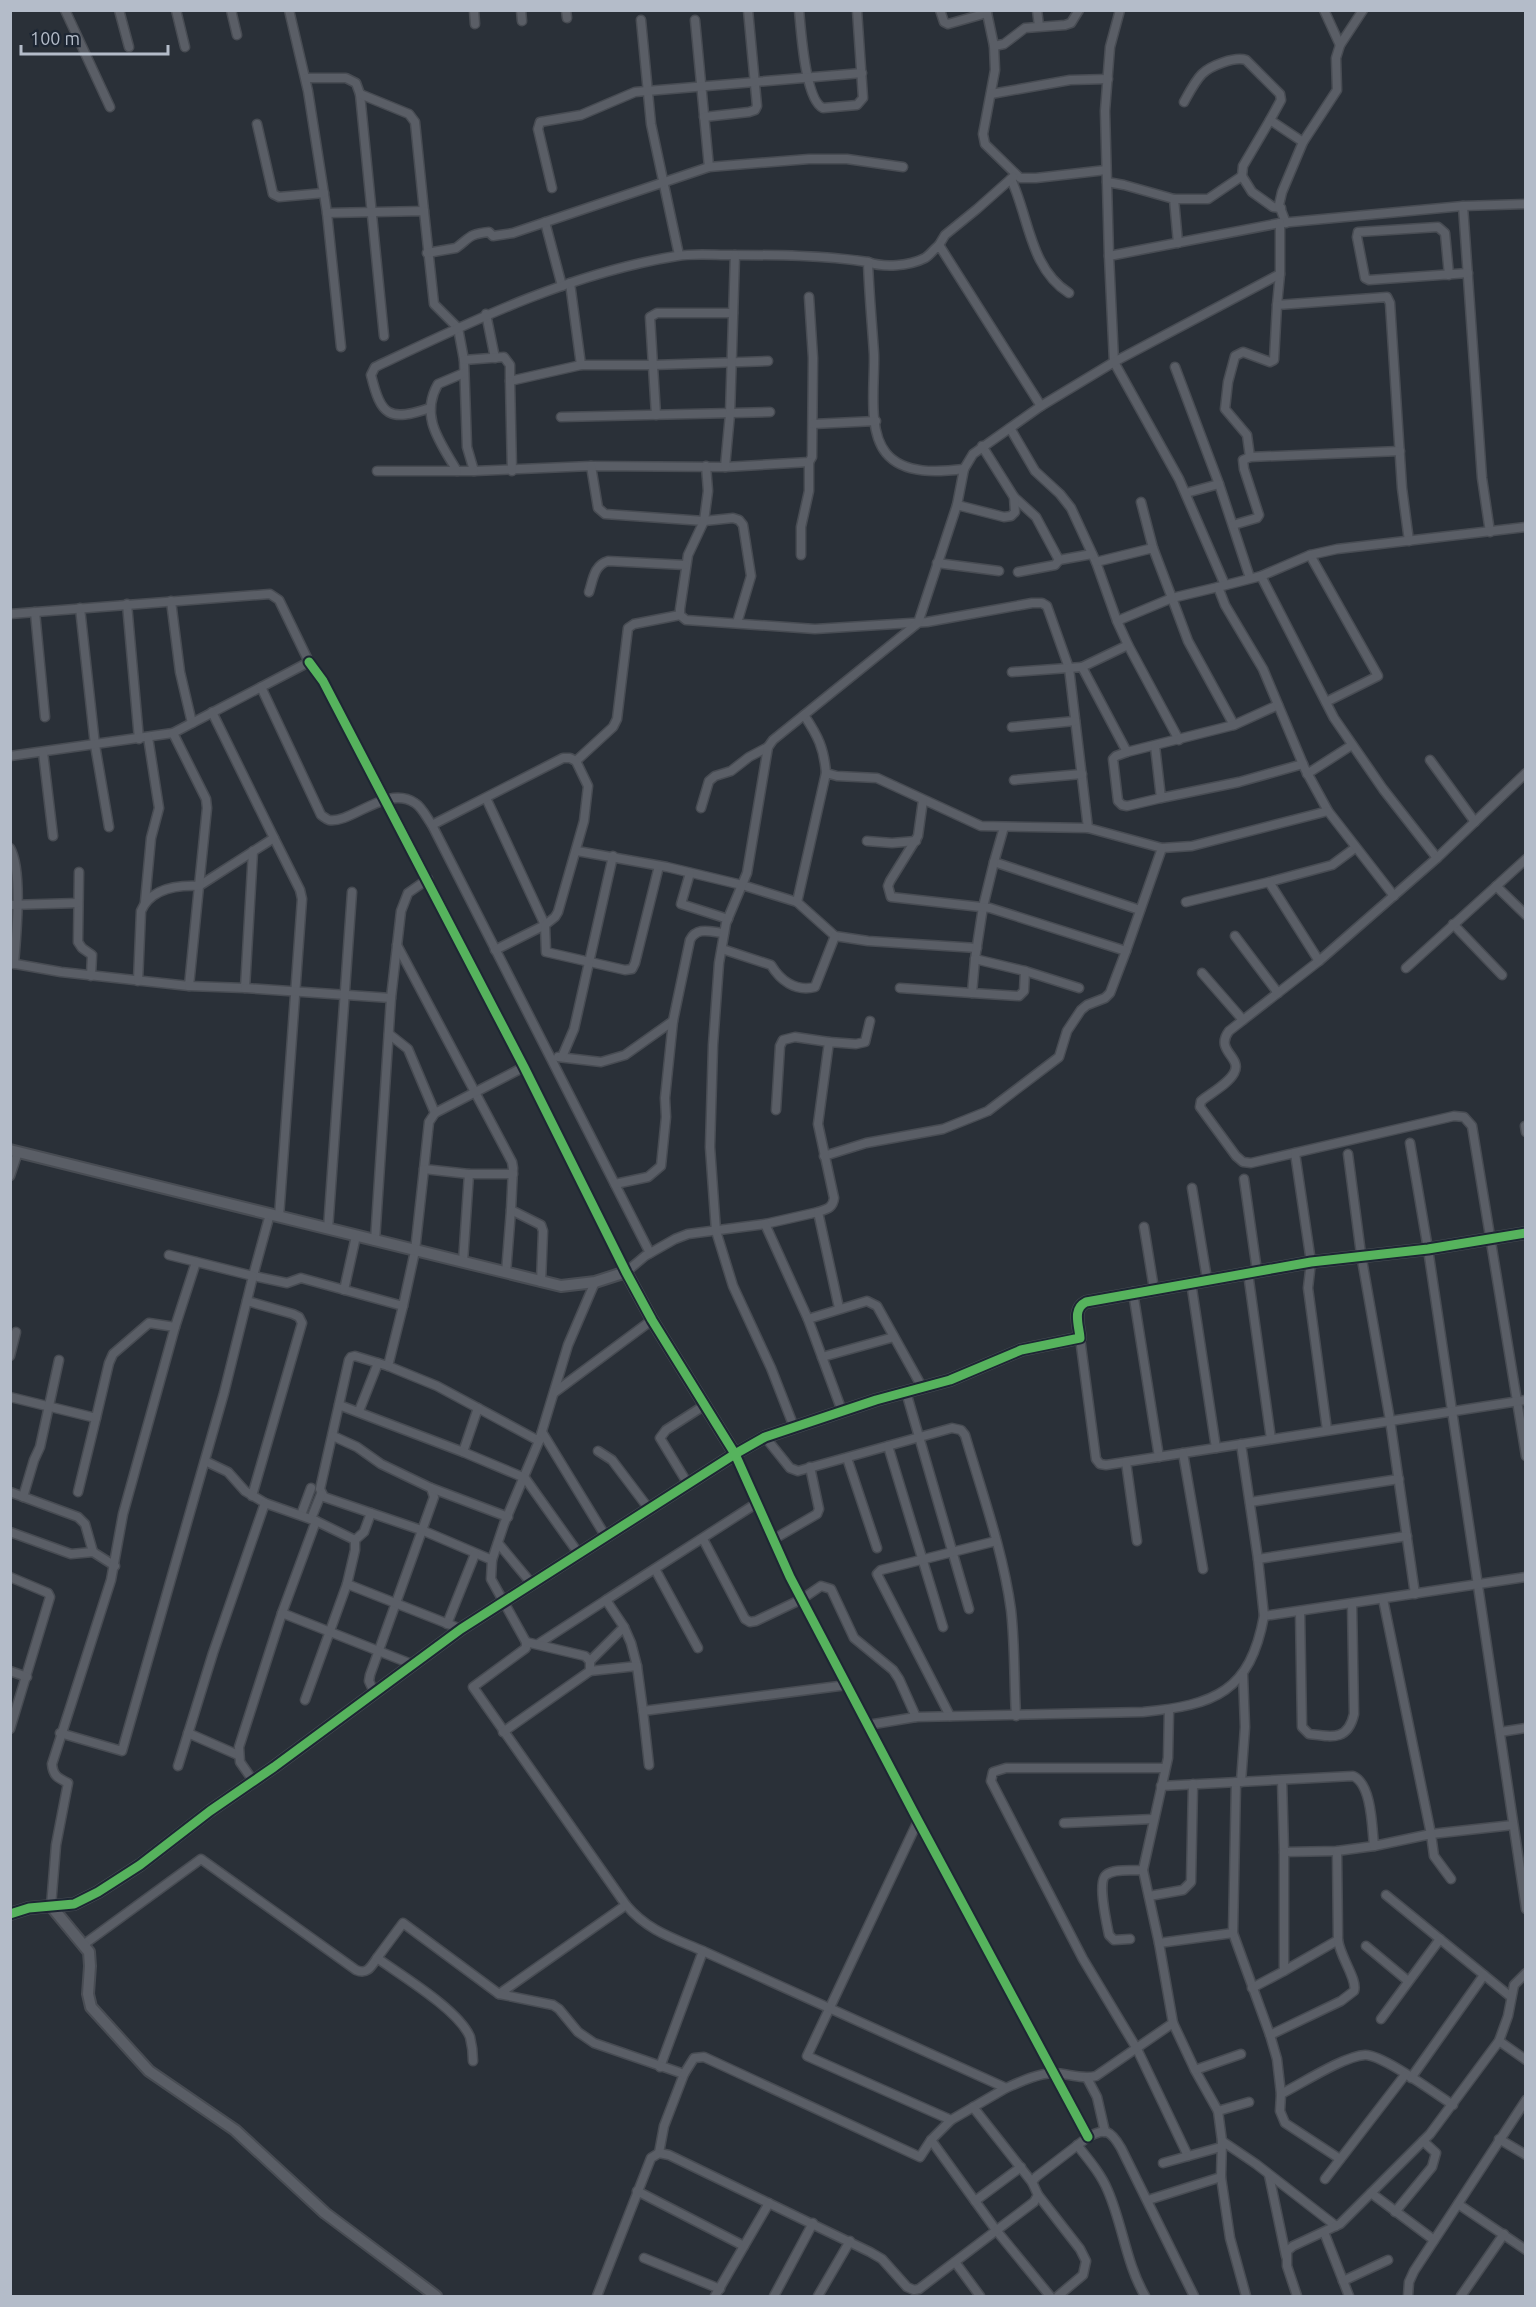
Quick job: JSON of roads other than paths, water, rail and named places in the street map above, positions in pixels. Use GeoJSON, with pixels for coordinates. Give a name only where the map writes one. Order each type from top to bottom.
{"type":"FeatureCollection","features":[{"type":"Feature","properties":{"kind":"street"},"geometry":{"type":"LineString","coordinates":[[65,10],[110,107]]}},
{"type":"Feature","properties":{"kind":"street"},"geometry":{"type":"LineString","coordinates":[[119,10],[129,48]]}},
{"type":"Feature","properties":{"kind":"street"},"geometry":{"type":"LineString","coordinates":[[176,10],[185,47]]}},
{"type":"Feature","properties":{"kind":"street"},"geometry":{"type":"LineString","coordinates":[[231,10],[237,35]]}},
{"type":"Feature","properties":{"kind":"street"},"geometry":{"type":"LineString","coordinates":[[289,10],[306,78],[324,193],[341,347]]}},
{"type":"Feature","properties":{"kind":"street"},"geometry":{"type":"LineString","coordinates":[[474,10],[476,24]]}},
{"type":"Feature","properties":{"kind":"street"},"geometry":{"type":"LineString","coordinates":[[521,10],[522,21]]}},
{"type":"Feature","properties":{"kind":"street"},"geometry":{"type":"LineString","coordinates":[[704,117],[755,110],[757,106],[747,10]]}},
{"type":"Feature","properties":{"kind":"street"},"geometry":{"type":"LineString","coordinates":[[799,10],[808,76],[815,102],[823,108],[857,105],[863,98],[857,10]]}},
{"type":"Feature","properties":{"kind":"street"},"geometry":{"type":"LineString","coordinates":[[940,10],[944,22],[948,24],[986,12],[994,46],[995,70],[983,134],[985,144],[1013,176],[1030,240],[1055,285],[1069,293]]}},
{"type":"Feature","properties":{"kind":"street"},"geometry":{"type":"LineString","coordinates":[[1037,10],[1039,26]]}},
{"type":"Feature","properties":{"kind":"street"},"geometry":{"type":"LineString","coordinates":[[994,46],[1004,44],[1025,28],[1065,26],[1071,23],[1079,10]]}},
{"type":"Feature","properties":{"kind":"street"},"geometry":{"type":"LineString","coordinates":[[1120,10],[1110,47],[1105,111],[1113,362],[1186,493],[1221,586],[1225,605],[1263,669],[1307,774],[1328,811],[1394,896]]}},
{"type":"Feature","properties":{"kind":"street"},"geometry":{"type":"LineString","coordinates":[[1324,10],[1340,45]]}},
{"type":"Feature","properties":{"kind":"street"},"geometry":{"type":"LineString","coordinates":[[1250,458],[1247,435],[1225,409],[1228,382],[1235,356],[1238,353],[1243,352],[1270,362],[1274,360],[1283,223],[1282,192],[1303,142],[1336,90],[1336,58],[1340,45],[1363,10]]}},
{"type":"Feature","properties":{"kind":"street"},"geometry":{"type":"LineString","coordinates":[[641,20],[651,124],[680,255]]}},
{"type":"Feature","properties":{"kind":"street"},"geometry":{"type":"LineString","coordinates":[[695,20],[709,167]]}},
{"type":"Feature","properties":{"kind":"street"},"geometry":{"type":"LineString","coordinates":[[1184,102],[1201,75],[1240,58],[1246,60],[1280,94],[1281,100],[1243,166],[1242,176],[1252,192],[1273,207],[1281,208]]}},
{"type":"Feature","properties":{"kind":"street"},"geometry":{"type":"LineString","coordinates":[[552,188],[538,129],[540,122],[581,115],[626,95],[649,90],[862,73]]}},
{"type":"Feature","properties":{"kind":"street"},"geometry":{"type":"LineString","coordinates":[[306,78],[346,78],[356,83],[360,94],[384,336]]}},
{"type":"Feature","properties":{"kind":"street"},"geometry":{"type":"LineString","coordinates":[[991,94],[1070,81],[1107,79]]}},
{"type":"Feature","properties":{"kind":"street"},"geometry":{"type":"LineString","coordinates":[[360,94],[409,114],[415,122],[434,304],[458,328],[464,360],[467,447],[474,471]]}},
{"type":"Feature","properties":{"kind":"street"},"geometry":{"type":"LineString","coordinates":[[1270,120],[1303,142]]}},
{"type":"Feature","properties":{"kind":"street"},"geometry":{"type":"LineString","coordinates":[[257,124],[273,194],[279,197],[324,193]]}},
{"type":"Feature","properties":{"kind":"street"},"geometry":{"type":"LineString","coordinates":[[427,253],[456,248],[465,238],[482,233],[489,232],[493,236],[513,233],[709,167],[809,159],[848,159],[903,167]]}},
{"type":"Feature","properties":{"kind":"street"},"geometry":{"type":"LineString","coordinates":[[1013,176],[1036,178],[1106,170]]}},
{"type":"Feature","properties":{"kind":"street"},"geometry":{"type":"LineString","coordinates":[[430,408],[396,416],[383,408],[376,399],[370,375],[375,368],[486,314],[602,272],[680,255],[834,257],[880,266],[914,262],[927,257],[945,235],[978,209],[1013,176]]}},
{"type":"Feature","properties":{"kind":"street"},"geometry":{"type":"LineString","coordinates":[[1107,182],[1124,184],[1174,199],[1208,199],[1242,176]]}},
{"type":"Feature","properties":{"kind":"street"},"geometry":{"type":"LineString","coordinates":[[1174,199],[1178,243]]}},
{"type":"Feature","properties":{"kind":"street"},"geometry":{"type":"LineString","coordinates":[[1109,256],[1283,223],[1463,206],[1526,204]]}},
{"type":"Feature","properties":{"kind":"street"},"geometry":{"type":"LineString","coordinates":[[1463,206],[1482,478],[1490,532]]}},
{"type":"Feature","properties":{"kind":"street"},"geometry":{"type":"LineString","coordinates":[[327,213],[424,211]]}},
{"type":"Feature","properties":{"kind":"street"},"geometry":{"type":"LineString","coordinates":[[545,222],[566,284],[581,365]]}},
{"type":"Feature","properties":{"kind":"street"},"geometry":{"type":"LineString","coordinates":[[1449,274],[1443,229],[1438,227],[1358,232],[1365,278],[1449,274],[1468,273]]}},
{"type":"Feature","properties":{"kind":"street"},"geometry":{"type":"LineString","coordinates":[[939,245],[1041,406]]}},
{"type":"Feature","properties":{"kind":"street"},"geometry":{"type":"LineString","coordinates":[[725,467],[730,414],[735,255]]}},
{"type":"Feature","properties":{"kind":"street"},"geometry":{"type":"LineString","coordinates":[[868,262],[879,441],[886,454],[911,469],[940,472],[964,469]]}},
{"type":"Feature","properties":{"kind":"street"},"geometry":{"type":"LineString","coordinates":[[794,1427],[771,1368],[733,1286],[716,1231],[710,1147],[713,1045],[724,933],[747,873],[768,747],[773,740],[918,623],[957,505],[964,469],[973,454],[1041,406],[1113,362],[1280,274]]}},
{"type":"Feature","properties":{"kind":"street"},"geometry":{"type":"LineString","coordinates":[[801,555],[801,527],[809,491],[812,457],[813,358],[809,297]]}},
{"type":"Feature","properties":{"kind":"street"},"geometry":{"type":"LineString","coordinates":[[1276,305],[1387,297],[1390,303],[1402,488],[1409,541]]}},
{"type":"Feature","properties":{"kind":"street"},"geometry":{"type":"LineString","coordinates":[[656,416],[649,321],[652,314],[733,313]]}},
{"type":"Feature","properties":{"kind":"street"},"geometry":{"type":"LineString","coordinates":[[486,314],[495,358]]}},
{"type":"Feature","properties":{"kind":"street"},"geometry":{"type":"LineString","coordinates":[[464,360],[504,357],[508,360],[512,471]]}},
{"type":"Feature","properties":{"kind":"street"},"geometry":{"type":"LineString","coordinates":[[510,381],[581,365],[768,361]]}},
{"type":"Feature","properties":{"kind":"street"},"geometry":{"type":"LineString","coordinates":[[1175,368],[1219,484],[1250,578]]}},
{"type":"Feature","properties":{"kind":"street"},"geometry":{"type":"LineString","coordinates":[[458,471],[437,440],[430,408],[438,384],[464,373]]}},
{"type":"Feature","properties":{"kind":"street"},"geometry":{"type":"LineString","coordinates":[[561,417],[770,412]]}},
{"type":"Feature","properties":{"kind":"street"},"geometry":{"type":"LineString","coordinates":[[813,424],[876,421]]}},
{"type":"Feature","properties":{"kind":"street"},"geometry":{"type":"LineString","coordinates":[[1010,428],[1035,471],[1060,494],[1071,508],[1094,558],[1128,645],[1179,740]]}},
{"type":"Feature","properties":{"kind":"street"},"geometry":{"type":"LineString","coordinates":[[982,446],[1014,497],[1036,517],[1059,560]]}},
{"type":"Feature","properties":{"kind":"street"},"geometry":{"type":"LineString","coordinates":[[1233,525],[1257,518],[1259,515],[1243,460],[1400,451]]}},
{"type":"Feature","properties":{"kind":"street"},"geometry":{"type":"LineString","coordinates":[[377,471],[512,471],[591,466],[725,467],[810,462]]}},
{"type":"Feature","properties":{"kind":"street"},"geometry":{"type":"LineString","coordinates":[[591,466],[598,508],[605,514],[739,520],[743,525],[751,576],[737,624]]}},
{"type":"Feature","properties":{"kind":"street"},"geometry":{"type":"LineString","coordinates":[[680,615],[685,566],[704,520],[708,491],[706,466]]}},
{"type":"Feature","properties":{"kind":"street"},"geometry":{"type":"LineString","coordinates":[[1186,493],[1219,484]]}},
{"type":"Feature","properties":{"kind":"street"},"geometry":{"type":"LineString","coordinates":[[957,505],[1004,517],[1011,516],[1015,512],[1014,497]]}},
{"type":"Feature","properties":{"kind":"street"},"geometry":{"type":"LineString","coordinates":[[1141,501],[1153,548],[1188,641],[1234,725]]}},
{"type":"Feature","properties":{"kind":"street"},"geometry":{"type":"LineString","coordinates":[[1117,621],[1172,598],[1260,576],[1310,555],[1336,549],[1526,527]]}},
{"type":"Feature","properties":{"kind":"street"},"geometry":{"type":"LineString","coordinates":[[1059,560],[1094,558],[1153,548]]}},
{"type":"Feature","properties":{"kind":"street"},"geometry":{"type":"LineString","coordinates":[[1310,555],[1378,676],[1326,702]]}},
{"type":"Feature","properties":{"kind":"street"},"geometry":{"type":"LineString","coordinates":[[1018,572],[1055,565],[1059,560]]}},
{"type":"Feature","properties":{"kind":"street"},"geometry":{"type":"LineString","coordinates":[[589,592],[597,567],[602,562],[685,566]]}},
{"type":"Feature","properties":{"kind":"street"},"geometry":{"type":"LineString","coordinates":[[936,563],[999,571]]}},
{"type":"Feature","properties":{"kind":"street"},"geometry":{"type":"LineString","coordinates":[[1260,576],[1326,702],[1352,745],[1437,858]]}},
{"type":"Feature","properties":{"kind":"street"},"geometry":{"type":"LineString","coordinates":[[10,614],[270,594],[279,600],[309,662],[323,681],[428,879],[626,1272],[652,1320],[735,1454],[802,1599],[1088,2137]]}},
{"type":"Feature","properties":{"kind":"street"},"geometry":{"type":"LineString","coordinates":[[171,601],[180,672],[192,723]]}},
{"type":"Feature","properties":{"kind":"street"},"geometry":{"type":"LineString","coordinates":[[576,761],[613,727],[617,719],[628,628],[634,624],[680,615],[692,622],[815,628],[918,623],[1042,603],[1050,612],[1069,668],[1088,828]]}},
{"type":"Feature","properties":{"kind":"street"},"geometry":{"type":"LineString","coordinates":[[127,604],[144,738],[159,808],[151,838],[145,902],[141,911],[138,981]]}},
{"type":"Feature","properties":{"kind":"street"},"geometry":{"type":"LineString","coordinates":[[80,608],[95,745],[109,827]]}},
{"type":"Feature","properties":{"kind":"street"},"geometry":{"type":"LineString","coordinates":[[35,612],[45,717]]}},
{"type":"Feature","properties":{"kind":"street"},"geometry":{"type":"LineString","coordinates":[[1012,672],[1082,667],[1128,645]]}},
{"type":"Feature","properties":{"kind":"street"},"geometry":{"type":"LineString","coordinates":[[10,756],[173,733],[309,662]]}},
{"type":"Feature","properties":{"kind":"street"},"geometry":{"type":"LineString","coordinates":[[1082,667],[1127,752]]}},
{"type":"Feature","properties":{"kind":"street"},"geometry":{"type":"LineString","coordinates":[[261,687],[321,815],[330,820],[340,819],[386,799],[409,800],[417,803],[432,825],[615,1184],[648,1255]]}},
{"type":"Feature","properties":{"kind":"street"},"geometry":{"type":"LineString","coordinates":[[1278,705],[1234,725],[1116,756],[1113,759],[1118,801],[1127,806],[1239,782],[1303,764]]}},
{"type":"Feature","properties":{"kind":"street"},"geometry":{"type":"LineString","coordinates":[[60,1733],[122,1751],[205,1461],[253,1276],[274,1215],[296,992],[302,899],[212,712]]}},
{"type":"Feature","properties":{"kind":"street"},"geometry":{"type":"LineString","coordinates":[[797,902],[826,773],[825,754],[819,737],[804,715]]}},
{"type":"Feature","properties":{"kind":"street"},"geometry":{"type":"LineString","coordinates":[[1012,727],[1075,721]]}},
{"type":"Feature","properties":{"kind":"street"},"geometry":{"type":"LineString","coordinates":[[173,733],[206,799],[207,808],[189,986]]}},
{"type":"Feature","properties":{"kind":"street"},"geometry":{"type":"LineString","coordinates":[[1307,774],[1352,745]]}},
{"type":"Feature","properties":{"kind":"street"},"geometry":{"type":"LineString","coordinates":[[1155,746],[1161,798]]}},
{"type":"Feature","properties":{"kind":"street"},"geometry":{"type":"LineString","coordinates":[[701,808],[709,781],[715,776],[732,771],[749,757],[768,747]]}},
{"type":"Feature","properties":{"kind":"street"},"geometry":{"type":"LineString","coordinates":[[42,752],[53,836]]}},
{"type":"Feature","properties":{"kind":"street"},"geometry":{"type":"LineString","coordinates":[[432,825],[563,758],[576,761],[588,786],[584,821],[558,912],[545,925],[495,950]]}},
{"type":"Feature","properties":{"kind":"street"},"geometry":{"type":"LineString","coordinates":[[1430,760],[1475,822]]}},
{"type":"Feature","properties":{"kind":"street"},"geometry":{"type":"LineString","coordinates":[[826,773],[877,778],[981,826],[1088,828],[1162,848],[1192,846],[1328,811]]}},
{"type":"Feature","properties":{"kind":"street"},"geometry":{"type":"LineString","coordinates":[[1526,773],[1394,896],[1319,961],[1229,1031],[1224,1037],[1227,1051],[1236,1063],[1233,1076],[1201,1101],[1200,1107],[1236,1156],[1243,1162],[1251,1163],[1454,1116],[1464,1118],[1472,1126],[1490,1239],[1521,1401],[1526,1456]]}},
{"type":"Feature","properties":{"kind":"street"},"geometry":{"type":"LineString","coordinates":[[1014,780],[1082,774]]}},
{"type":"Feature","properties":{"kind":"street"},"geometry":{"type":"LineString","coordinates":[[486,798],[545,925],[546,952],[632,969],[636,963],[660,866]]}},
{"type":"Feature","properties":{"kind":"street"},"geometry":{"type":"LineString","coordinates":[[923,800],[920,830],[890,881],[888,886],[891,897],[983,907],[1126,951]]}},
{"type":"Feature","properties":{"kind":"street"},"geometry":{"type":"LineString","coordinates":[[972,993],[983,907],[1004,827]]}},
{"type":"Feature","properties":{"kind":"street"},"geometry":{"type":"LineString","coordinates":[[145,902],[168,887],[199,886],[274,837]]}},
{"type":"Feature","properties":{"kind":"street"},"geometry":{"type":"LineString","coordinates":[[867,841],[892,843],[915,841]]}},
{"type":"Feature","properties":{"kind":"street"},"geometry":{"type":"LineString","coordinates":[[10,848],[15,856],[12,963],[91,976],[189,986],[391,998]]}},
{"type":"Feature","properties":{"kind":"street"},"geometry":{"type":"LineString","coordinates":[[824,1156],[866,1143],[944,1129],[988,1111],[1059,1057],[1068,1031],[1081,1010],[1110,993],[1162,848]]}},
{"type":"Feature","properties":{"kind":"street"},"geometry":{"type":"LineString","coordinates":[[1186,902],[1332,865],[1355,848]]}},
{"type":"Feature","properties":{"kind":"street"},"geometry":{"type":"LineString","coordinates":[[245,988],[253,851]]}},
{"type":"Feature","properties":{"kind":"street"},"geometry":{"type":"LineString","coordinates":[[577,851],[613,856],[742,885],[797,902],[835,936],[868,941],[976,948]]}},
{"type":"Feature","properties":{"kind":"street"},"geometry":{"type":"LineString","coordinates":[[562,1057],[571,1039],[613,856]]}},
{"type":"Feature","properties":{"kind":"street"},"geometry":{"type":"LineString","coordinates":[[1406,968],[1526,859]]}},
{"type":"Feature","properties":{"kind":"street"},"geometry":{"type":"LineString","coordinates":[[994,862],[1140,910]]}},
{"type":"Feature","properties":{"kind":"street"},"geometry":{"type":"LineString","coordinates":[[79,872],[78,942],[92,955],[91,976]]}},
{"type":"Feature","properties":{"kind":"street"},"geometry":{"type":"LineString","coordinates":[[690,873],[681,904],[728,919]]}},
{"type":"Feature","properties":{"kind":"street"},"geometry":{"type":"LineString","coordinates":[[375,1241],[391,998],[401,911],[408,893],[428,879]]}},
{"type":"Feature","properties":{"kind":"street"},"geometry":{"type":"LineString","coordinates":[[1269,882],[1319,961]]}},
{"type":"Feature","properties":{"kind":"street"},"geometry":{"type":"LineString","coordinates":[[1496,886],[1526,915]]}},
{"type":"Feature","properties":{"kind":"street"},"geometry":{"type":"LineString","coordinates":[[328,1229],[352,892]]}},
{"type":"Feature","properties":{"kind":"street"},"geometry":{"type":"LineString","coordinates":[[14,905],[78,903]]}},
{"type":"Feature","properties":{"kind":"street"},"geometry":{"type":"LineString","coordinates":[[1453,924],[1502,975]]}},
{"type":"Feature","properties":{"kind":"street"},"geometry":{"type":"LineString","coordinates":[[615,1184],[648,1177],[661,1166],[673,1021],[692,936],[701,930],[724,933]]}},
{"type":"Feature","properties":{"kind":"street"},"geometry":{"type":"LineString","coordinates":[[722,949],[771,965],[779,978],[785,982],[807,989],[815,987],[835,936]]}},
{"type":"Feature","properties":{"kind":"street"},"geometry":{"type":"LineString","coordinates":[[1235,936],[1278,993]]}},
{"type":"Feature","properties":{"kind":"street"},"geometry":{"type":"LineString","coordinates":[[397,945],[512,1162],[506,1273]]}},
{"type":"Feature","properties":{"kind":"street"},"geometry":{"type":"LineString","coordinates":[[975,959],[1025,971],[1079,988]]}},
{"type":"Feature","properties":{"kind":"street"},"geometry":{"type":"LineString","coordinates":[[900,988],[1022,994],[1025,971]]}},
{"type":"Feature","properties":{"kind":"street"},"geometry":{"type":"LineString","coordinates":[[1202,973],[1243,1020]]}},
{"type":"Feature","properties":{"kind":"street"},"geometry":{"type":"LineString","coordinates":[[549,1056],[601,1062],[625,1055],[673,1021]]}},
{"type":"Feature","properties":{"kind":"street"},"geometry":{"type":"LineString","coordinates":[[776,1110],[780,1046],[783,1040],[795,1037],[856,1044],[865,1042],[870,1021]]}},
{"type":"Feature","properties":{"kind":"street"},"geometry":{"type":"LineString","coordinates":[[389,1034],[408,1049],[435,1113]]}},
{"type":"Feature","properties":{"kind":"street"},"geometry":{"type":"LineString","coordinates":[[10,1176],[14,1151],[542,1282],[561,1286],[595,1282],[626,1272],[648,1255],[688,1234],[765,1224],[830,1209],[834,1203],[818,1124],[829,1042]]}},
{"type":"Feature","properties":{"kind":"street"},"geometry":{"type":"LineString","coordinates":[[388,1366],[415,1251],[429,1122],[435,1113],[524,1067]]}},
{"type":"Feature","properties":{"kind":"street"},"geometry":{"type":"LineString","coordinates":[[1525,1126],[1526,1132]]}},
{"type":"Feature","properties":{"kind":"street"},"geometry":{"type":"LineString","coordinates":[[1410,1143],[1428,1249],[1526,1909]]}},
{"type":"Feature","properties":{"kind":"street"},"geometry":{"type":"LineString","coordinates":[[1295,1153],[1311,1262],[1308,1288],[1327,1430]]}},
{"type":"Feature","properties":{"kind":"street"},"geometry":{"type":"LineString","coordinates":[[1348,1154],[1361,1254],[1390,1420],[1415,1594]]}},
{"type":"Feature","properties":{"kind":"street"},"geometry":{"type":"LineString","coordinates":[[424,1169],[469,1174],[513,1174]]}},
{"type":"Feature","properties":{"kind":"street"},"geometry":{"type":"LineString","coordinates":[[463,1262],[469,1174]]}},
{"type":"Feature","properties":{"kind":"street"},"geometry":{"type":"LineString","coordinates":[[1244,1179],[1271,1439]]}},
{"type":"Feature","properties":{"kind":"street"},"geometry":{"type":"LineString","coordinates":[[1192,1188],[1207,1280]]}},
{"type":"Feature","properties":{"kind":"street"},"geometry":{"type":"LineString","coordinates":[[511,1210],[541,1225],[543,1231],[542,1282]]}},
{"type":"Feature","properties":{"kind":"street"},"geometry":{"type":"LineString","coordinates":[[818,1212],[839,1308]]}},
{"type":"Feature","properties":{"kind":"street"},"geometry":{"type":"LineString","coordinates":[[765,1224],[808,1319],[842,1411]]}},
{"type":"Feature","properties":{"kind":"street"},"geometry":{"type":"LineString","coordinates":[[1144,1227],[1154,1289]]}},
{"type":"Feature","properties":{"kind":"street"},"geometry":{"type":"LineString","coordinates":[[1521,1401],[1106,1465],[1100,1464],[1096,1459],[1077,1310],[1086,1302],[1191,1282],[1361,1254],[1428,1249],[1526,1233]]}},
{"type":"Feature","properties":{"kind":"street"},"geometry":{"type":"LineString","coordinates":[[344,1290],[356,1236]]}},
{"type":"Feature","properties":{"kind":"street"},"geometry":{"type":"LineString","coordinates":[[169,1255],[287,1283],[301,1278],[403,1306]]}},
{"type":"Feature","properties":{"kind":"street"},"geometry":{"type":"LineString","coordinates":[[196,1262],[175,1327],[123,1514],[115,1566],[51,1764],[52,1772],[56,1777],[68,1783],[56,1845],[51,1906],[83,1945],[90,1958],[88,2001],[138,2061],[235,2130],[325,2213],[436,2296]]}},
{"type":"Feature","properties":{"kind":"street"},"geometry":{"type":"LineString","coordinates":[[595,1282],[574,1328],[539,1441],[492,1560],[491,1579],[526,1642],[526,1647],[473,1687],[626,1905],[643,1923],[1006,2088]]}},
{"type":"Feature","properties":{"kind":"street"},"geometry":{"type":"LineString","coordinates":[[1191,1282],[1216,1448]]}},
{"type":"Feature","properties":{"kind":"street"},"geometry":{"type":"LineString","coordinates":[[1133,1292],[1159,1457]]}},
{"type":"Feature","properties":{"kind":"street"},"geometry":{"type":"LineString","coordinates":[[247,1301],[293,1314],[299,1317],[302,1323],[252,1496]]}},
{"type":"Feature","properties":{"kind":"street"},"geometry":{"type":"LineString","coordinates":[[808,1319],[839,1308],[867,1301],[873,1302],[922,1388]]}},
{"type":"Feature","properties":{"kind":"street"},"geometry":{"type":"LineString","coordinates":[[555,1392],[652,1320]]}},
{"type":"Feature","properties":{"kind":"street"},"geometry":{"type":"LineString","coordinates":[[78,1492],[113,1354],[148,1323],[175,1327]]}},
{"type":"Feature","properties":{"kind":"street"},"geometry":{"type":"LineString","coordinates":[[10,1356],[16,1332]]}},
{"type":"Feature","properties":{"kind":"street"},"geometry":{"type":"LineString","coordinates":[[822,1357],[894,1337]]}},
{"type":"Feature","properties":{"kind":"street"},"geometry":{"type":"LineString","coordinates":[[10,1914],[29,1908],[74,1904],[99,1892],[140,1865],[210,1811],[254,1782],[461,1629],[765,1437],[842,1411],[950,1380],[1021,1350],[1080,1338]]}},
{"type":"Feature","properties":{"kind":"street"},"geometry":{"type":"LineString","coordinates":[[254,1782],[240,1762],[238,1755],[241,1740],[314,1520],[351,1357],[388,1366],[437,1386],[539,1441]]}},
{"type":"Feature","properties":{"kind":"street"},"geometry":{"type":"LineString","coordinates":[[23,1497],[40,1447],[59,1360]]}},
{"type":"Feature","properties":{"kind":"street"},"geometry":{"type":"LineString","coordinates":[[360,1411],[378,1364]]}},
{"type":"Feature","properties":{"kind":"street"},"geometry":{"type":"LineString","coordinates":[[906,1392],[969,1610]]}},
{"type":"Feature","properties":{"kind":"street"},"geometry":{"type":"LineString","coordinates":[[10,1397],[96,1418]]}},
{"type":"Feature","properties":{"kind":"street"},"geometry":{"type":"LineString","coordinates":[[339,1405],[360,1411],[525,1478],[579,1554]]}},
{"type":"Feature","properties":{"kind":"street"},"geometry":{"type":"LineString","coordinates":[[688,1484],[660,1438],[666,1430],[705,1405]]}},
{"type":"Feature","properties":{"kind":"street"},"geometry":{"type":"LineString","coordinates":[[463,1452],[478,1408]]}},
{"type":"Feature","properties":{"kind":"street"},"geometry":{"type":"LineString","coordinates":[[765,1437],[793,1470],[847,1458],[952,1428],[961,1430],[966,1435],[996,1541],[1011,1608],[1016,1716]]}},
{"type":"Feature","properties":{"kind":"street"},"geometry":{"type":"LineString","coordinates":[[542,1432],[606,1537]]}},
{"type":"Feature","properties":{"kind":"street"},"geometry":{"type":"LineString","coordinates":[[333,1436],[357,1447],[381,1464],[431,1488],[508,1517]]}},
{"type":"Feature","properties":{"kind":"street"},"geometry":{"type":"LineString","coordinates":[[868,1725],[916,1717],[1169,1710],[1217,1695],[1231,1686],[1243,1675],[1255,1651],[1264,1616],[1241,1444]]}},
{"type":"Feature","properties":{"kind":"street"},"geometry":{"type":"LineString","coordinates":[[888,1446],[943,1628]]}},
{"type":"Feature","properties":{"kind":"street"},"geometry":{"type":"LineString","coordinates":[[598,1451],[612,1460],[649,1509]]}},
{"type":"Feature","properties":{"kind":"street"},"geometry":{"type":"LineString","coordinates":[[1183,1453],[1203,1569]]}},
{"type":"Feature","properties":{"kind":"street"},"geometry":{"type":"LineString","coordinates":[[847,1458],[877,1548]]}},
{"type":"Feature","properties":{"kind":"street"},"geometry":{"type":"LineString","coordinates":[[205,1461],[228,1472],[252,1496],[265,1503],[314,1520],[355,1540]]}},
{"type":"Feature","properties":{"kind":"street"},"geometry":{"type":"LineString","coordinates":[[1126,1462],[1137,1541]]}},
{"type":"Feature","properties":{"kind":"street"},"geometry":{"type":"LineString","coordinates":[[774,1539],[817,1514],[819,1509],[810,1467]]}},
{"type":"Feature","properties":{"kind":"street"},"geometry":{"type":"LineString","coordinates":[[1250,1502],[1399,1479]]}},
{"type":"Feature","properties":{"kind":"street"},"geometry":{"type":"LineString","coordinates":[[301,1515],[311,1488]]}},
{"type":"Feature","properties":{"kind":"street"},"geometry":{"type":"LineString","coordinates":[[375,1694],[369,1681],[378,1650],[424,1531],[434,1497],[431,1488]]}},
{"type":"Feature","properties":{"kind":"street"},"geometry":{"type":"LineString","coordinates":[[10,1492],[78,1517],[85,1524],[93,1552]]}},
{"type":"Feature","properties":{"kind":"street"},"geometry":{"type":"LineString","coordinates":[[321,1494],[324,1497],[424,1531],[492,1560]]}},
{"type":"Feature","properties":{"kind":"street"},"geometry":{"type":"LineString","coordinates":[[178,1766],[265,1503]]}},
{"type":"Feature","properties":{"kind":"street"},"geometry":{"type":"LineString","coordinates":[[538,1644],[757,1503]]}},
{"type":"Feature","properties":{"kind":"street"},"geometry":{"type":"LineString","coordinates":[[305,1700],[328,1631],[347,1584],[355,1540],[364,1532],[371,1513]]}},
{"type":"Feature","properties":{"kind":"street"},"geometry":{"type":"LineString","coordinates":[[10,1532],[70,1554],[93,1552],[115,1566]]}},
{"type":"Feature","properties":{"kind":"street"},"geometry":{"type":"LineString","coordinates":[[1258,1559],[1407,1536]]}},
{"type":"Feature","properties":{"kind":"street"},"geometry":{"type":"LineString","coordinates":[[703,1539],[745,1618],[750,1622],[756,1622],[802,1599],[821,1586],[831,1589],[854,1638],[893,1670],[916,1717]]}},
{"type":"Feature","properties":{"kind":"street"},"geometry":{"type":"LineString","coordinates":[[950,1716],[877,1574],[881,1570],[996,1541]]}},
{"type":"Feature","properties":{"kind":"street"},"geometry":{"type":"LineString","coordinates":[[498,1543],[532,1584]]}},
{"type":"Feature","properties":{"kind":"street"},"geometry":{"type":"LineString","coordinates":[[447,1624],[475,1554]]}},
{"type":"Feature","properties":{"kind":"street"},"geometry":{"type":"LineString","coordinates":[[655,1569],[698,1648]]}},
{"type":"Feature","properties":{"kind":"street"},"geometry":{"type":"LineString","coordinates":[[10,1577],[48,1593],[50,1597],[11,1728]]}},
{"type":"Feature","properties":{"kind":"street"},"geometry":{"type":"LineString","coordinates":[[1264,1616],[1526,1577]]}},
{"type":"Feature","properties":{"kind":"street"},"geometry":{"type":"LineString","coordinates":[[347,1584],[461,1629]]}},
{"type":"Feature","properties":{"kind":"street"},"geometry":{"type":"LineString","coordinates":[[606,1599],[624,1627],[637,1666],[649,1765]]}},
{"type":"Feature","properties":{"kind":"street"},"geometry":{"type":"LineString","coordinates":[[1383,1599],[1434,1856],[1451,1879]]}},
{"type":"Feature","properties":{"kind":"street"},"geometry":{"type":"LineString","coordinates":[[1300,1611],[1302,1727],[1309,1734],[1340,1736],[1349,1730],[1354,1714],[1352,1604]]}},
{"type":"Feature","properties":{"kind":"street"},"geometry":{"type":"LineString","coordinates":[[282,1613],[414,1665]]}},
{"type":"Feature","properties":{"kind":"street"},"geometry":{"type":"LineString","coordinates":[[503,1732],[590,1666],[624,1627]]}},
{"type":"Feature","properties":{"kind":"street"},"geometry":{"type":"LineString","coordinates":[[526,1642],[585,1656],[590,1666]]}},
{"type":"Feature","properties":{"kind":"street"},"geometry":{"type":"LineString","coordinates":[[590,1666],[637,1666]]}},
{"type":"Feature","properties":{"kind":"street"},"geometry":{"type":"LineString","coordinates":[[10,1671],[27,1677]]}},
{"type":"Feature","properties":{"kind":"street"},"geometry":{"type":"LineString","coordinates":[[1243,1675],[1245,1727],[1239,1782],[1233,1933],[1277,2059],[1281,2094],[1280,2111],[1285,2123],[1340,2159]]}},
{"type":"Feature","properties":{"kind":"street"},"geometry":{"type":"LineString","coordinates":[[644,1711],[847,1685]]}},
{"type":"Feature","properties":{"kind":"street"},"geometry":{"type":"LineString","coordinates":[[1169,1710],[1170,1747],[1143,1870],[1173,2023],[1195,2070],[1218,2111],[1221,2177],[1230,2238],[1246,2296]]}},
{"type":"Feature","properties":{"kind":"street"},"geometry":{"type":"LineString","coordinates":[[1500,1732],[1526,1728]]}},
{"type":"Feature","properties":{"kind":"street"},"geometry":{"type":"LineString","coordinates":[[188,1733],[238,1755]]}},
{"type":"Feature","properties":{"kind":"street"},"geometry":{"type":"LineString","coordinates":[[1166,1768],[1006,1768],[998,1769],[991,1776],[993,1787],[1083,1959],[1137,2049],[1188,2156]]}},
{"type":"Feature","properties":{"kind":"street"},"geometry":{"type":"LineString","coordinates":[[1161,1786],[1345,1776],[1358,1779],[1365,1788],[1368,1798],[1374,1846]]}},
{"type":"Feature","properties":{"kind":"street"},"geometry":{"type":"LineString","coordinates":[[1282,1780],[1284,1971]]}},
{"type":"Feature","properties":{"kind":"street"},"geometry":{"type":"LineString","coordinates":[[1149,1896],[1183,1890],[1191,1882],[1193,1784]]}},
{"type":"Feature","properties":{"kind":"street"},"geometry":{"type":"LineString","coordinates":[[1064,1823],[1153,1819]]}},
{"type":"Feature","properties":{"kind":"street"},"geometry":{"type":"LineString","coordinates":[[918,1821],[807,2056],[951,2120]]}},
{"type":"Feature","properties":{"kind":"street"},"geometry":{"type":"LineString","coordinates":[[1284,1852],[1336,1851],[1431,1834],[1513,1826]]}},
{"type":"Feature","properties":{"kind":"street"},"geometry":{"type":"LineString","coordinates":[[1270,2035],[1341,2001],[1354,1991],[1355,1983],[1343,1960],[1338,1940],[1336,1851]]}},
{"type":"Feature","properties":{"kind":"street"},"geometry":{"type":"LineString","coordinates":[[83,1945],[201,1859],[362,1973],[367,1971],[378,1958],[403,1923],[499,1994],[553,2005],[565,2014],[584,2038],[609,2049],[684,2074]]}},
{"type":"Feature","properties":{"kind":"street"},"geometry":{"type":"LineString","coordinates":[[1130,1939],[1114,1940],[1109,1935],[1102,1889],[1103,1878],[1114,1872],[1143,1870]]}},
{"type":"Feature","properties":{"kind":"street"},"geometry":{"type":"LineString","coordinates":[[1386,1895],[1511,1997]]}},
{"type":"Feature","properties":{"kind":"street"},"geometry":{"type":"LineString","coordinates":[[499,1994],[626,1905]]}},
{"type":"Feature","properties":{"kind":"street"},"geometry":{"type":"LineString","coordinates":[[1159,1943],[1233,1933]]}},
{"type":"Feature","properties":{"kind":"street"},"geometry":{"type":"LineString","coordinates":[[1381,2019],[1440,1939]]}},
{"type":"Feature","properties":{"kind":"street"},"geometry":{"type":"LineString","coordinates":[[1252,1988],[1338,1940]]}},
{"type":"Feature","properties":{"kind":"street"},"geometry":{"type":"LineString","coordinates":[[1366,1946],[1408,1981]]}},
{"type":"Feature","properties":{"kind":"street"},"geometry":{"type":"LineString","coordinates":[[660,2067],[703,1951]]}},
{"type":"Feature","properties":{"kind":"street"},"geometry":{"type":"LineString","coordinates":[[378,1958],[458,2020],[469,2036],[473,2061]]}},
{"type":"Feature","properties":{"kind":"street"},"geometry":{"type":"LineString","coordinates":[[1286,2256],[1293,2246],[1336,2226],[1423,2141],[1454,2105],[1499,2041],[1504,2030],[1514,1985],[1526,1973]]}},
{"type":"Feature","properties":{"kind":"street"},"geometry":{"type":"LineString","coordinates":[[1325,2179],[1408,2076],[1484,1975]]}},
{"type":"Feature","properties":{"kind":"street"},"geometry":{"type":"LineString","coordinates":[[659,2153],[664,2126],[684,2074],[694,2058],[704,2057],[920,2157],[931,2140],[951,2120],[1006,2088],[1042,2074],[1055,2073],[1087,2078],[1096,2076],[1173,2023]]}},
{"type":"Feature","properties":{"kind":"street"},"geometry":{"type":"LineString","coordinates":[[1499,2041],[1526,2061]]}},
{"type":"Feature","properties":{"kind":"street"},"geometry":{"type":"LineString","coordinates":[[1195,2070],[1241,2054]]}},
{"type":"Feature","properties":{"kind":"street"},"geometry":{"type":"LineString","coordinates":[[1281,2094],[1357,2056],[1367,2055],[1377,2058],[1454,2105]]}},
{"type":"Feature","properties":{"kind":"street"},"geometry":{"type":"LineString","coordinates":[[1087,2078],[1097,2097],[1105,2132]]}},
{"type":"Feature","properties":{"kind":"street"},"geometry":{"type":"LineString","coordinates":[[1408,2296],[1409,2282],[1414,2271],[1526,2100]]}},
{"type":"Feature","properties":{"kind":"street"},"geometry":{"type":"LineString","coordinates":[[1218,2111],[1249,2102]]}},
{"type":"Feature","properties":{"kind":"street"},"geometry":{"type":"LineString","coordinates":[[973,2107],[1021,2167],[1038,2195],[1080,2249],[1086,2261],[1083,2275],[1058,2296]]}},
{"type":"Feature","properties":{"kind":"street"},"geometry":{"type":"LineString","coordinates":[[1032,2182],[1088,2137],[1098,2132],[1111,2133],[1148,2200],[1194,2296]]}},
{"type":"Feature","properties":{"kind":"street"},"geometry":{"type":"LineString","coordinates":[[1499,2139],[1526,2155]]}},
{"type":"Feature","properties":{"kind":"street"},"geometry":{"type":"LineString","coordinates":[[931,2140],[996,2230],[1050,2296]]}},
{"type":"Feature","properties":{"kind":"street"},"geometry":{"type":"LineString","coordinates":[[1395,2212],[1434,2163],[1436,2153],[1423,2141]]}},
{"type":"Feature","properties":{"kind":"street"},"geometry":{"type":"LineString","coordinates":[[1162,2163],[1221,2144]]}},
{"type":"Feature","properties":{"kind":"street"},"geometry":{"type":"LineString","coordinates":[[1221,2144],[1269,2175],[1336,2226]]}},
{"type":"Feature","properties":{"kind":"street"},"geometry":{"type":"LineString","coordinates":[[1077,2145],[1096,2169],[1109,2192],[1132,2272],[1142,2295]]}},
{"type":"Feature","properties":{"kind":"street"},"geometry":{"type":"LineString","coordinates":[[597,2296],[651,2158],[659,2153],[669,2155],[850,2241],[882,2259],[915,2294],[1034,2202],[1038,2195]]}},
{"type":"Feature","properties":{"kind":"street"},"geometry":{"type":"LineString","coordinates":[[975,2200],[1021,2167]]}},
{"type":"Feature","properties":{"kind":"street"},"geometry":{"type":"LineString","coordinates":[[1269,2175],[1297,2296]]}},
{"type":"Feature","properties":{"kind":"street"},"geometry":{"type":"LineString","coordinates":[[1148,2200],[1221,2177]]}},
{"type":"Feature","properties":{"kind":"street"},"geometry":{"type":"LineString","coordinates":[[637,2191],[744,2246]]}},
{"type":"Feature","properties":{"kind":"street"},"geometry":{"type":"LineString","coordinates":[[1371,2193],[1434,2240]]}},
{"type":"Feature","properties":{"kind":"street"},"geometry":{"type":"LineString","coordinates":[[644,2258],[717,2293],[769,2203]]}},
{"type":"Feature","properties":{"kind":"street"},"geometry":{"type":"LineString","coordinates":[[1458,2204],[1526,2250]]}},
{"type":"Feature","properties":{"kind":"street"},"geometry":{"type":"LineString","coordinates":[[774,2296],[813,2223]]}},
{"type":"Feature","properties":{"kind":"street"},"geometry":{"type":"LineString","coordinates":[[1324,2232],[1349,2296]]}},
{"type":"Feature","properties":{"kind":"street"},"geometry":{"type":"LineString","coordinates":[[1461,2296],[1504,2234]]}},
{"type":"Feature","properties":{"kind":"street"},"geometry":{"type":"LineString","coordinates":[[821,2296],[850,2241]]}},
{"type":"Feature","properties":{"kind":"street"},"geometry":{"type":"LineString","coordinates":[[1343,2281],[1388,2260]]}},
{"type":"Feature","properties":{"kind":"street"},"geometry":{"type":"LineString","coordinates":[[955,2262],[980,2296]]}}]}
